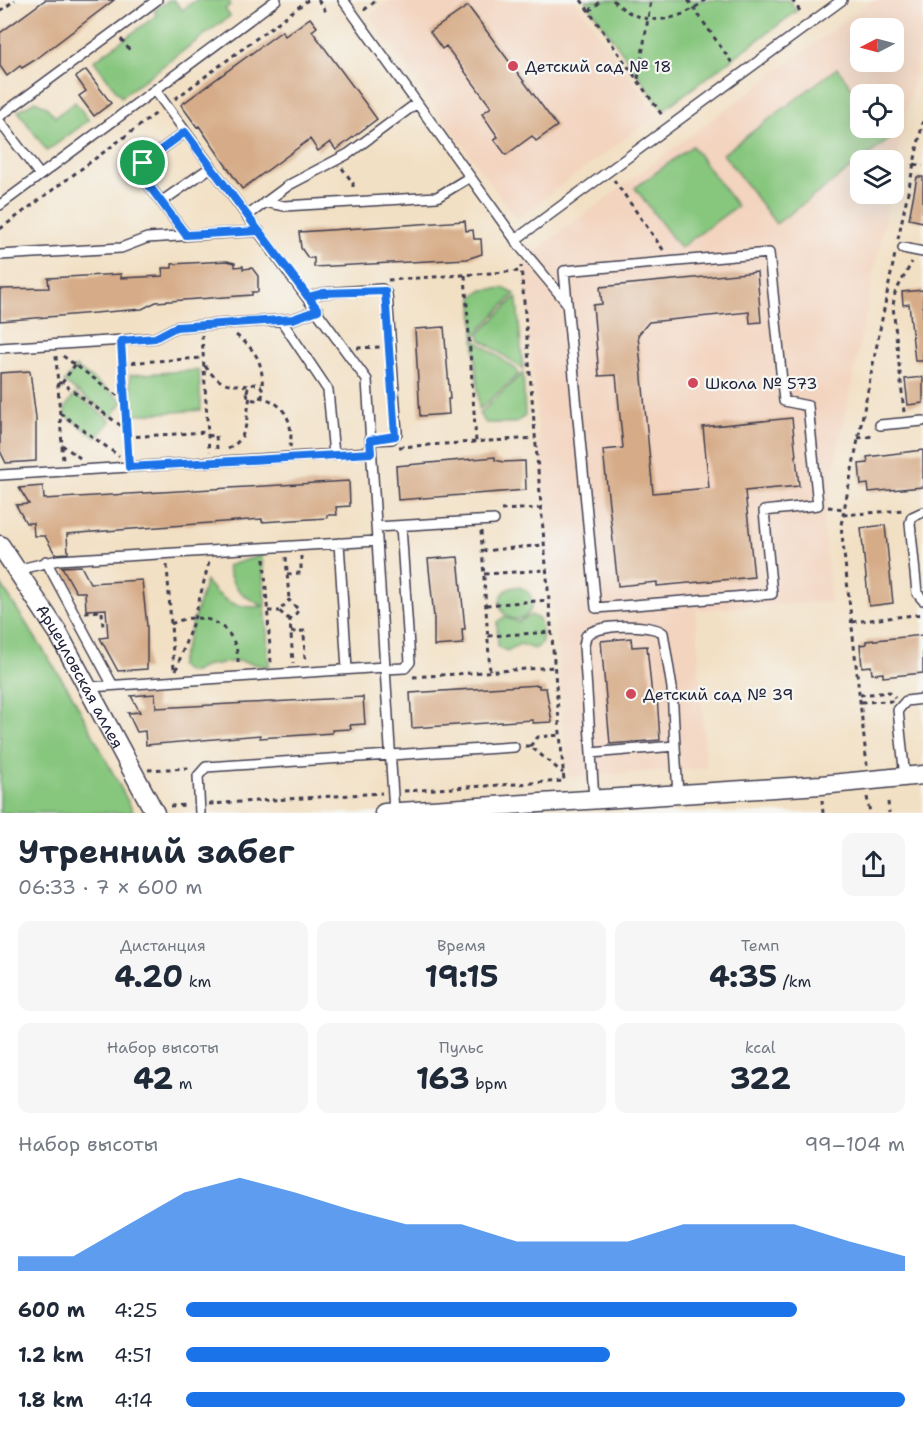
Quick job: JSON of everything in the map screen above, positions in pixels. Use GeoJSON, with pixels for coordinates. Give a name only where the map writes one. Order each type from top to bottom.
{"type":"FeatureCollection","features":[{"type":"Feature","properties":{"kind":"street","name":"Арцеуловская аллея"},"geometry":{"type":"LineString","coordinates":[[0,545],[57,631],[159,810]]}},
{"type":"Feature","properties":{"kind":"street"},"geometry":{"type":"LineString","coordinates":[[395,813],[600,804],[678,794],[914,776]]}},
{"type":"Feature","properties":{"kind":"lane"},"geometry":{"type":"LineString","coordinates":[[0,116],[157,0]]}},
{"type":"Feature","properties":{"kind":"lane"},"geometry":{"type":"LineString","coordinates":[[0,205],[276,0]]}},
{"type":"Feature","properties":{"kind":"lane"},"geometry":{"type":"LineString","coordinates":[[343,0],[515,240],[567,303]]}},
{"type":"Feature","properties":{"kind":"lane"},"geometry":{"type":"LineString","coordinates":[[515,240],[842,0]]}},
{"type":"Feature","properties":{"kind":"lane"},"geometry":{"type":"LineString","coordinates":[[154,90],[318,310],[367,380],[395,813]]}},
{"type":"Feature","properties":{"kind":"lane"},"geometry":{"type":"LineString","coordinates":[[247,216],[289,185],[336,160],[417,103]]}},
{"type":"Feature","properties":{"kind":"lane"},"geometry":{"type":"LineString","coordinates":[[0,122],[40,176]]}},
{"type":"Feature","properties":{"kind":"lane"},"geometry":{"type":"LineString","coordinates":[[185,132],[143,163],[140,168],[141,175],[186,235]]}},
{"type":"Feature","properties":{"kind":"lane"},"geometry":{"type":"LineString","coordinates":[[162,202],[211,167]]}},
{"type":"Feature","properties":{"kind":"lane"},"geometry":{"type":"LineString","coordinates":[[265,202],[284,206],[437,197],[470,177]]}},
{"type":"Feature","properties":{"kind":"lane"},"geometry":{"type":"LineString","coordinates":[[0,255],[121,248],[147,237],[259,231]]}},
{"type":"Feature","properties":{"kind":"lane"},"geometry":{"type":"LineString","coordinates":[[903,248],[921,251]]}},
{"type":"Feature","properties":{"kind":"lane"},"geometry":{"type":"LineString","coordinates":[[769,254],[784,401],[807,406],[818,505],[764,511],[772,594],[596,608],[567,303],[564,271],[769,254]]}},
{"type":"Feature","properties":{"kind":"lane"},"geometry":{"type":"LineString","coordinates":[[308,297],[323,293],[385,291],[397,433],[392,439],[370,440]]}},
{"type":"Feature","properties":{"kind":"lane"},"geometry":{"type":"LineString","coordinates":[[0,348],[155,338],[176,327],[281,320],[305,316],[318,310]]}},
{"type":"Feature","properties":{"kind":"lane"},"geometry":{"type":"LineString","coordinates":[[281,320],[328,390],[334,455]]}},
{"type":"Feature","properties":{"kind":"lane"},"geometry":{"type":"LineString","coordinates":[[879,425],[923,421]]}},
{"type":"Feature","properties":{"kind":"lane"},"geometry":{"type":"LineString","coordinates":[[0,475],[209,458],[289,458],[371,453]]}},
{"type":"Feature","properties":{"kind":"lane"},"geometry":{"type":"LineString","coordinates":[[923,512],[912,517],[910,523],[917,593],[923,600]]}},
{"type":"Feature","properties":{"kind":"lane"},"geometry":{"type":"LineString","coordinates":[[376,528],[494,520]]}},
{"type":"Feature","properties":{"kind":"lane"},"geometry":{"type":"LineString","coordinates":[[90,687],[347,669],[405,668],[410,662],[401,526]]}},
{"type":"Feature","properties":{"kind":"lane"},"geometry":{"type":"LineString","coordinates":[[16,570],[46,561],[377,541]]}},
{"type":"Feature","properties":{"kind":"lane"},"geometry":{"type":"LineString","coordinates":[[339,543],[347,669]]}},
{"type":"Feature","properties":{"kind":"lane"},"geometry":{"type":"LineString","coordinates":[[46,561],[112,684]]}},
{"type":"Feature","properties":{"kind":"lane"},"geometry":{"type":"LineString","coordinates":[[600,804],[591,753],[584,645],[589,632],[598,629],[648,625],[663,633],[672,688],[678,794]]}},
{"type":"Feature","properties":{"kind":"lane"},"geometry":{"type":"LineString","coordinates":[[914,776],[898,710],[900,704],[923,699]]}},
{"type":"Feature","properties":{"kind":"lane"},"geometry":{"type":"LineString","coordinates":[[591,753],[675,746]]}},
{"type":"Feature","properties":{"kind":"lane"},"geometry":{"type":"LineString","coordinates":[[200,809],[200,771],[206,767],[514,747]]}},
{"type":"Feature","properties":{"kind":"path"},"geometry":{"type":"LineString","coordinates":[[0,11],[15,0]]}},
{"type":"Feature","properties":{"kind":"path"},"geometry":{"type":"LineString","coordinates":[[0,229],[308,0]]}},
{"type":"Feature","properties":{"kind":"path"},"geometry":{"type":"LineString","coordinates":[[318,0],[327,13]]}},
{"type":"Feature","properties":{"kind":"path"},"geometry":{"type":"LineString","coordinates":[[581,0],[662,115]]}},
{"type":"Feature","properties":{"kind":"path"},"geometry":{"type":"LineString","coordinates":[[589,11],[603,0]]}},
{"type":"Feature","properties":{"kind":"path"},"geometry":{"type":"LineString","coordinates":[[613,0],[636,16],[648,19],[674,19],[695,9],[705,0]]}},
{"type":"Feature","properties":{"kind":"path"},"geometry":{"type":"LineString","coordinates":[[638,81],[651,0]]}},
{"type":"Feature","properties":{"kind":"path"},"geometry":{"type":"LineString","coordinates":[[688,0],[732,63]]}},
{"type":"Feature","properties":{"kind":"path"},"geometry":{"type":"LineString","coordinates":[[792,0],[800,11]]}},
{"type":"Feature","properties":{"kind":"path"},"geometry":{"type":"LineString","coordinates":[[867,763],[841,525],[923,121]]}},
{"type":"Feature","properties":{"kind":"path"},"geometry":{"type":"LineString","coordinates":[[336,160],[353,183],[354,202]]}},
{"type":"Feature","properties":{"kind":"path"},"geometry":{"type":"LineString","coordinates":[[914,164],[923,166]]}},
{"type":"Feature","properties":{"kind":"path"},"geometry":{"type":"LineString","coordinates":[[614,180],[672,262]]}},
{"type":"Feature","properties":{"kind":"path"},"geometry":{"type":"LineString","coordinates":[[905,423],[894,300],[921,251]]}},
{"type":"Feature","properties":{"kind":"path"},"geometry":{"type":"LineString","coordinates":[[159,810],[200,809],[393,792],[564,781],[520,261]]}},
{"type":"Feature","properties":{"kind":"path"},"geometry":{"type":"LineString","coordinates":[[381,280],[521,271]]}},
{"type":"Feature","properties":{"kind":"path"},"geometry":{"type":"LineString","coordinates":[[465,275],[476,442]]}},
{"type":"Feature","properties":{"kind":"path"},"geometry":{"type":"LineString","coordinates":[[886,299],[894,300]]}},
{"type":"Feature","properties":{"kind":"path"},"geometry":{"type":"LineString","coordinates":[[229,323],[233,332],[257,354],[262,371],[262,389],[265,391],[256,401],[245,392],[254,382],[262,389]]}},
{"type":"Feature","properties":{"kind":"path"},"geometry":{"type":"LineString","coordinates":[[201,325],[209,458],[234,446],[241,438],[250,413],[250,397]]}},
{"type":"Feature","properties":{"kind":"path"},"geometry":{"type":"LineString","coordinates":[[60,413],[129,464],[121,341]]}},
{"type":"Feature","properties":{"kind":"path"},"geometry":{"type":"LineString","coordinates":[[346,349],[391,347]]}},
{"type":"Feature","properties":{"kind":"path"},"geometry":{"type":"LineString","coordinates":[[64,471],[60,383],[56,350],[125,401]]}},
{"type":"Feature","properties":{"kind":"path"},"geometry":{"type":"LineString","coordinates":[[123,363],[203,358]]}},
{"type":"Feature","properties":{"kind":"path"},"geometry":{"type":"LineString","coordinates":[[60,383],[75,364]]}},
{"type":"Feature","properties":{"kind":"path"},"geometry":{"type":"LineString","coordinates":[[204,364],[210,375],[222,383],[251,386]]}},
{"type":"Feature","properties":{"kind":"path"},"geometry":{"type":"LineString","coordinates":[[60,383],[127,430]]}},
{"type":"Feature","properties":{"kind":"path"},"geometry":{"type":"LineString","coordinates":[[259,397],[277,403],[289,419],[291,440],[289,458]]}},
{"type":"Feature","properties":{"kind":"path"},"geometry":{"type":"LineString","coordinates":[[127,437],[216,435],[217,453]]}},
{"type":"Feature","properties":{"kind":"path"},"geometry":{"type":"LineString","coordinates":[[392,447],[535,438]]}},
{"type":"Feature","properties":{"kind":"path"},"geometry":{"type":"LineString","coordinates":[[843,515],[903,510],[912,517]]}},
{"type":"Feature","properties":{"kind":"path"},"geometry":{"type":"LineString","coordinates":[[480,521],[490,672]]}},
{"type":"Feature","properties":{"kind":"path"},"geometry":{"type":"LineString","coordinates":[[482,551],[544,545]]}},
{"type":"Feature","properties":{"kind":"path"},"geometry":{"type":"LineString","coordinates":[[285,546],[289,600],[299,609],[290,620],[293,673]]}},
{"type":"Feature","properties":{"kind":"path"},"geometry":{"type":"LineString","coordinates":[[287,574],[301,573],[300,546]]}},
{"type":"Feature","properties":{"kind":"path"},"geometry":{"type":"LineString","coordinates":[[264,548],[272,674]]}},
{"type":"Feature","properties":{"kind":"path"},"geometry":{"type":"LineString","coordinates":[[166,554],[174,674],[195,616],[212,551]]}},
{"type":"Feature","properties":{"kind":"path"},"geometry":{"type":"LineString","coordinates":[[484,574],[546,570]]}},
{"type":"Feature","properties":{"kind":"path"},"geometry":{"type":"LineString","coordinates":[[268,612],[279,611],[289,600]]}},
{"type":"Feature","properties":{"kind":"path"},"geometry":{"type":"LineString","coordinates":[[486,605],[549,600]]}},
{"type":"Feature","properties":{"kind":"path"},"geometry":{"type":"LineString","coordinates":[[74,613],[102,611],[103,628]]}},
{"type":"Feature","properties":{"kind":"path"},"geometry":{"type":"LineString","coordinates":[[279,611],[290,620]]}},
{"type":"Feature","properties":{"kind":"path"},"geometry":{"type":"LineString","coordinates":[[852,622],[923,614]]}},
{"type":"Feature","properties":{"kind":"path"},"geometry":{"type":"LineString","coordinates":[[171,624],[195,616],[218,623],[235,641],[238,665],[235,676]]}},
{"type":"Feature","properties":{"kind":"path"},"geometry":{"type":"LineString","coordinates":[[291,632],[304,631],[306,672]]}},
{"type":"Feature","properties":{"kind":"path"},"geometry":{"type":"LineString","coordinates":[[488,636],[552,632]]}},
{"type":"Feature","properties":{"kind":"path"},"geometry":{"type":"LineString","coordinates":[[406,677],[555,667]]}},
{"type":"Feature","properties":{"kind":"path"},"geometry":{"type":"LineString","coordinates":[[860,695],[890,692],[900,704]]}},
{"type":"Feature","properties":{"kind":"path"},"geometry":{"type":"LineString","coordinates":[[861,702],[888,699],[900,704]]}},
{"type":"Feature","properties":{"kind":"path"},"geometry":{"type":"LineString","coordinates":[[530,746],[538,737],[560,735]]}},
{"type":"Feature","properties":{"kind":"path"},"geometry":{"type":"LineString","coordinates":[[514,747],[530,746],[564,773]]}},
{"type":"Feature","properties":{"kind":"path"},"geometry":{"type":"LineString","coordinates":[[144,770],[184,767],[200,771]]}},
{"type":"Feature","properties":{"kind":"path"},"geometry":{"type":"LineString","coordinates":[[888,802],[889,813]]}},
{"type":"Feature","properties":{"kind":"path"},"geometry":{"type":"LineString","coordinates":[[867,804],[870,813]]}},
{"type":"Feature","properties":{"kind":"shaded area","name":"Детский сад № 18"},"geometry":{"type":"Polygon","coordinates":[[[391,0],[575,0],[657,115],[516,219],[369,16],[391,0]]]}},
{"type":"Feature","properties":{"kind":"shaded area","name":"Школа № 573"},"geometry":{"type":"Polygon","coordinates":[[[873,0],[923,0],[923,30],[904,124],[904,84],[850,84],[850,138],[901,138],[899,150],[850,150],[850,204],[888,204],[823,525],[831,602],[696,610],[706,768],[568,777],[523,260],[873,0]]]}},
{"type":"Feature","properties":{"kind":"green space"},"geometry":{"type":"Polygon","coordinates":[[[169,0],[174,0],[182,10],[196,0],[228,0],[231,5],[225,9],[230,16],[121,97],[94,61],[157,15],[154,11],[169,0]]]}},
{"type":"Feature","properties":{"kind":"green space"},"geometry":{"type":"Polygon","coordinates":[[[585,0],[789,0],[797,11],[663,110],[585,0]]]}},
{"type":"Feature","properties":{"kind":"green space"},"geometry":{"type":"Polygon","coordinates":[[[837,68],[850,85],[850,138],[890,139],[875,150],[850,150],[850,169],[776,224],[723,154],[837,68]]]}},
{"type":"Feature","properties":{"kind":"green space"},"geometry":{"type":"Polygon","coordinates":[[[35,101],[46,106],[55,117],[75,102],[89,120],[47,151],[18,111],[35,101]]]}},
{"type":"Feature","properties":{"kind":"green space"},"geometry":{"type":"Polygon","coordinates":[[[692,146],[737,206],[680,248],[635,188],[692,146]]]}},
{"type":"Feature","properties":{"kind":"green space"},"geometry":{"type":"Polygon","coordinates":[[[504,288],[515,294],[474,336],[473,297],[483,290],[504,288]]]}},
{"type":"Feature","properties":{"kind":"green space"},"geometry":{"type":"Polygon","coordinates":[[[516,297],[523,369],[480,339],[479,334],[516,297]]]}},
{"type":"Feature","properties":{"kind":"green space"},"geometry":{"type":"Polygon","coordinates":[[[474,339],[517,370],[518,375],[479,410],[474,339]]]}},
{"type":"Feature","properties":{"kind":"green space"},"geometry":{"type":"Polygon","coordinates":[[[76,367],[123,401],[112,417],[64,382],[76,367]]]}},
{"type":"Feature","properties":{"kind":"green space"},"geometry":{"type":"Polygon","coordinates":[[[199,370],[201,410],[132,415],[130,375],[199,370]]]}},
{"type":"Feature","properties":{"kind":"green space"},"geometry":{"type":"Polygon","coordinates":[[[523,373],[525,416],[515,423],[486,423],[479,414],[523,373]]]}},
{"type":"Feature","properties":{"kind":"green space"},"geometry":{"type":"Polygon","coordinates":[[[75,394],[111,421],[97,438],[65,415],[65,408],[75,394]]]}},
{"type":"Feature","properties":{"kind":"green space"},"geometry":{"type":"Polygon","coordinates":[[[262,555],[269,667],[239,661],[208,665],[194,672],[188,672],[179,666],[206,581],[224,599],[246,607],[263,606],[240,591],[232,581],[227,566],[262,555]]]}},
{"type":"Feature","properties":{"kind":"green space"},"geometry":{"type":"Polygon","coordinates":[[[0,583],[71,693],[134,813],[0,813],[0,583]]]}},
{"type":"Feature","properties":{"kind":"green space"},"geometry":{"type":"Polygon","coordinates":[[[516,587],[527,592],[532,603],[527,614],[516,619],[505,614],[500,603],[505,592],[516,587]]]}},
{"type":"Feature","properties":{"kind":"green space"},"geometry":{"type":"Polygon","coordinates":[[[531,615],[539,619],[542,626],[543,634],[538,647],[534,649],[520,644],[507,651],[498,647],[497,622],[504,617],[518,622],[531,615]]]}},
{"type":"Feature","properties":{"kind":"building"},"geometry":{"type":"Polygon","coordinates":[[[45,0],[114,0],[35,60],[22,68],[20,66],[7,76],[0,66],[0,33],[45,0]]]}},
{"type":"Feature","properties":{"kind":"building"},"geometry":{"type":"Polygon","coordinates":[[[468,6],[557,126],[536,141],[532,136],[506,155],[494,139],[498,137],[482,114],[491,107],[446,46],[442,49],[430,32],[468,6]]]}},
{"type":"Feature","properties":{"kind":"building"},"geometry":{"type":"Polygon","coordinates":[[[310,18],[317,27],[312,31],[377,119],[336,150],[330,142],[318,151],[310,139],[242,189],[199,126],[197,127],[181,105],[282,31],[285,36],[310,18]]]}},
{"type":"Feature","properties":{"kind":"building"},"geometry":{"type":"Polygon","coordinates":[[[86,70],[111,103],[94,116],[79,96],[86,91],[76,77],[86,70]]]}},
{"type":"Feature","properties":{"kind":"building"},"geometry":{"type":"Polygon","coordinates":[[[917,177],[923,177],[923,222],[909,219],[917,177]]]}},
{"type":"Feature","properties":{"kind":"building"},"geometry":{"type":"Polygon","coordinates":[[[465,221],[466,231],[473,230],[474,239],[481,239],[482,254],[467,259],[314,267],[314,258],[308,258],[301,248],[299,232],[465,221]]]}},
{"type":"Feature","properties":{"kind":"building"},"geometry":{"type":"Polygon","coordinates":[[[227,261],[235,263],[235,267],[252,268],[258,276],[258,292],[252,292],[252,295],[156,302],[142,309],[0,321],[0,289],[49,288],[48,278],[121,274],[121,278],[163,276],[162,268],[172,268],[172,264],[227,261]]]}},
{"type":"Feature","properties":{"kind":"building"},"geometry":{"type":"Polygon","coordinates":[[[757,272],[761,322],[750,323],[749,312],[649,322],[638,335],[653,493],[709,488],[703,427],[792,418],[799,486],[745,491],[754,577],[657,586],[657,582],[618,586],[603,450],[623,448],[616,375],[599,376],[593,305],[602,304],[600,287],[757,272]]]}},
{"type":"Feature","properties":{"kind":"building"},"geometry":{"type":"Polygon","coordinates":[[[923,290],[923,361],[915,361],[909,304],[903,305],[902,292],[923,290]]]}},
{"type":"Feature","properties":{"kind":"building"},"geometry":{"type":"Polygon","coordinates":[[[444,327],[450,399],[448,399],[449,414],[420,416],[415,329],[444,327]]]}},
{"type":"Feature","properties":{"kind":"building"},"geometry":{"type":"Polygon","coordinates":[[[30,371],[36,418],[36,461],[6,463],[0,451],[0,373],[30,371]]]}},
{"type":"Feature","properties":{"kind":"building"},"geometry":{"type":"Polygon","coordinates":[[[923,377],[923,403],[908,405],[905,379],[923,377]]]}},
{"type":"Feature","properties":{"kind":"building"},"geometry":{"type":"Polygon","coordinates":[[[923,450],[923,487],[869,492],[868,484],[861,485],[859,464],[868,463],[867,457],[923,450]]]}},
{"type":"Feature","properties":{"kind":"building"},"geometry":{"type":"Polygon","coordinates":[[[495,457],[495,460],[503,462],[525,461],[526,490],[398,500],[396,466],[495,457]]]}},
{"type":"Feature","properties":{"kind":"building"},"geometry":{"type":"Polygon","coordinates":[[[349,481],[350,506],[336,507],[337,515],[327,515],[327,518],[262,522],[262,519],[67,534],[68,553],[55,554],[45,536],[34,536],[33,523],[26,523],[16,505],[29,504],[19,488],[43,486],[44,499],[349,481]]]}},
{"type":"Feature","properties":{"kind":"building"},"geometry":{"type":"Polygon","coordinates":[[[885,525],[893,603],[869,606],[861,528],[885,525]]]}},
{"type":"Feature","properties":{"kind":"building"},"geometry":{"type":"Polygon","coordinates":[[[458,557],[465,629],[462,629],[463,644],[434,646],[434,617],[428,559],[458,557]]]}},
{"type":"Feature","properties":{"kind":"building"},"geometry":{"type":"Polygon","coordinates":[[[81,566],[90,583],[142,580],[147,626],[147,669],[118,671],[100,638],[108,637],[106,609],[86,610],[85,592],[76,592],[62,567],[81,566]]]}},
{"type":"Feature","properties":{"kind":"building"},"geometry":{"type":"Polygon","coordinates":[[[923,635],[923,673],[883,677],[883,673],[872,674],[871,666],[862,667],[860,645],[866,644],[866,641],[923,635]]]}},
{"type":"Feature","properties":{"kind":"building"},"geometry":{"type":"Polygon","coordinates":[[[631,638],[632,647],[647,646],[652,696],[657,696],[660,740],[610,744],[601,641],[631,638]]]}},
{"type":"Feature","properties":{"kind":"building"},"geometry":{"type":"Polygon","coordinates":[[[539,685],[539,688],[546,688],[552,722],[533,723],[533,720],[412,728],[410,693],[539,685]]]}},
{"type":"Feature","properties":{"kind":"building"},"geometry":{"type":"Polygon","coordinates":[[[155,694],[156,708],[363,697],[365,724],[350,725],[351,729],[332,730],[332,733],[260,738],[260,735],[146,745],[145,731],[137,732],[128,713],[140,712],[131,696],[155,694]]]}},
{"type":"Feature","properties":{"kind":"place","name":"Детский сад № 18"},"geometry":{"type":"Point","coordinates":[513,66]}},
{"type":"Feature","properties":{"kind":"place","name":"Школа № 573"},"geometry":{"type":"Point","coordinates":[693,383]}},
{"type":"Feature","properties":{"kind":"place","name":"Детский сад № 39"},"geometry":{"type":"Point","coordinates":[631,694]}},
{"type":"Feature","properties":{"kind":"route"},"geometry":{"type":"LineString","coordinates":[[143,163],[140,168],[141,175],[186,235],[259,231],[308,297],[318,310],[293,319],[176,327],[155,338],[121,341],[129,467],[371,453],[370,440],[392,439],[397,433],[385,291],[382,289],[323,293],[308,297],[259,231],[185,132],[143,163]]}}]}
